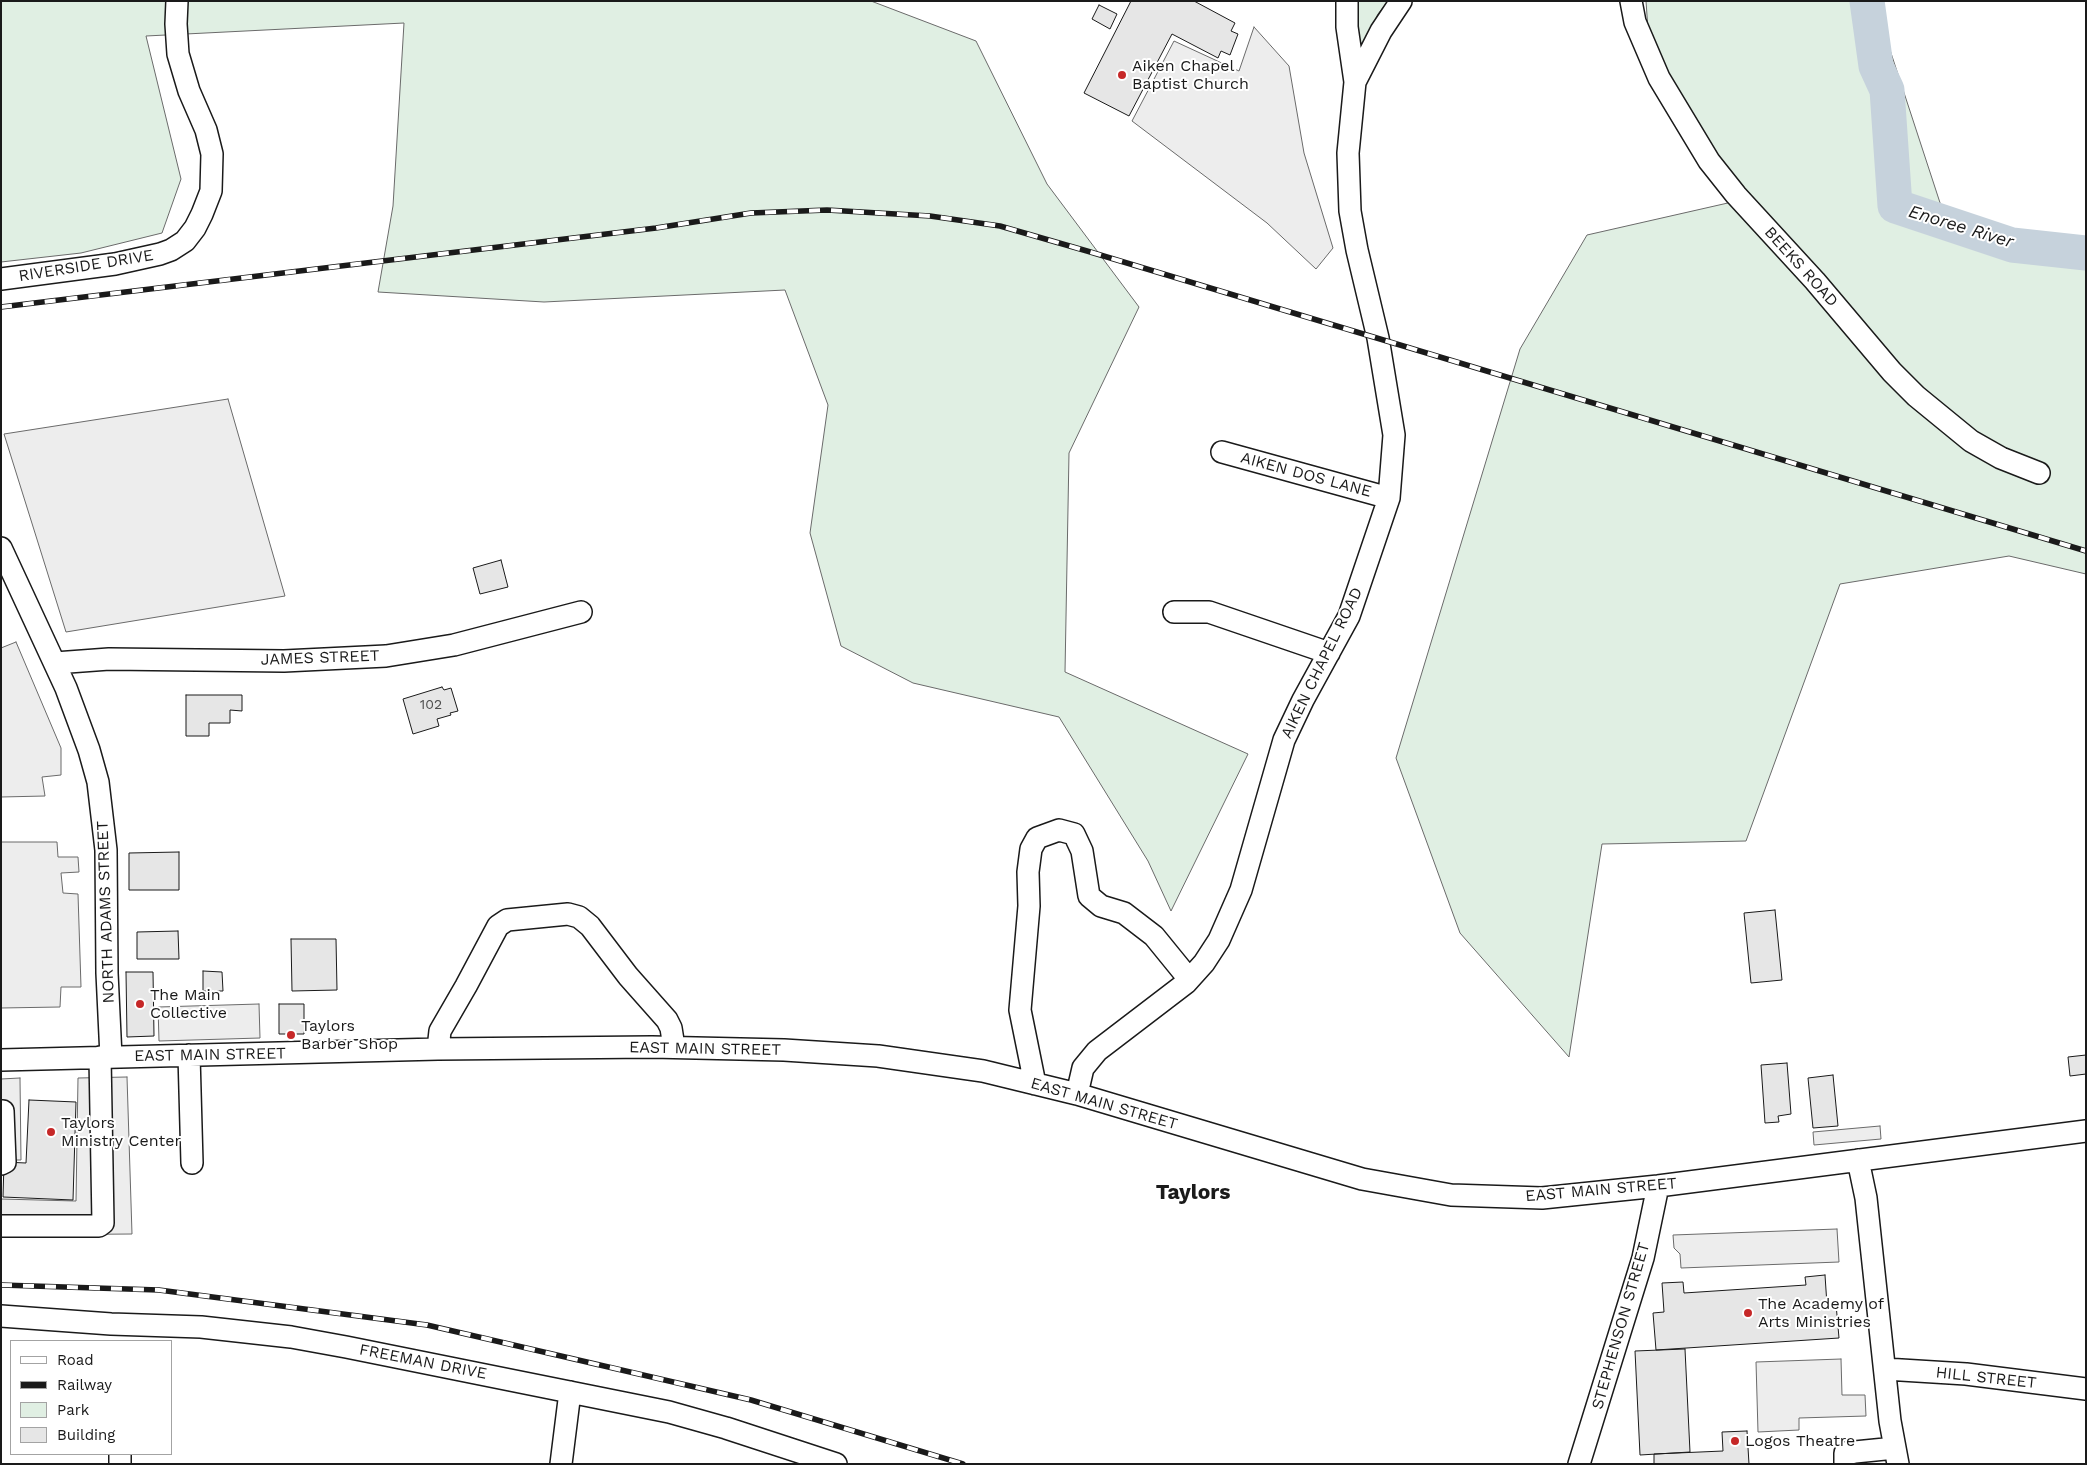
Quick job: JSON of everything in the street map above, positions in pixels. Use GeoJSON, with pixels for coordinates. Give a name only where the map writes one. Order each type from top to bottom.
{"type":"FeatureCollection","features":[{"type":"Feature","properties":{"kind":"street","name":"RIVERSIDE DRIVE"},"geometry":{"type":"LineString","coordinates":[[1,279],[115,264],[160,254],[171,250],[185,241],[195,228],[211,191],[212,154],[206,130],[189,91],[178,54],[177,1]]}},
{"type":"Feature","properties":{"kind":"street"},"geometry":{"type":"LineString","coordinates":[[1347,1],[1347,27],[1355,82]]}},
{"type":"Feature","properties":{"kind":"street","name":"AIKEN CHAPEL ROAD"},"geometry":{"type":"LineString","coordinates":[[1077,1094],[1083,1068],[1096,1051],[1189,979],[1209,956],[1229,919],[1254,845],[1265,800],[1284,740],[1292,721],[1349,616],[1390,498],[1394,435],[1378,338],[1357,250],[1350,202],[1348,153],[1355,82],[1381,31],[1400,1]]}},
{"type":"Feature","properties":{"kind":"street","name":"BEEKS ROAD"},"geometry":{"type":"LineString","coordinates":[[1631,1],[1635,22],[1659,78],[1709,161],[1736,195],[1815,281],[1892,372],[1916,396],[1970,441],[2001,458],[2039,473]]}},
{"type":"Feature","properties":{"kind":"street","name":"AIKEN DOS LANE"},"geometry":{"type":"LineString","coordinates":[[1222,452],[1390,498]]}},
{"type":"Feature","properties":{"kind":"street","name":"NORTH ADAMS STREET"},"geometry":{"type":"LineString","coordinates":[[1,548],[55,663],[89,750],[98,782],[106,850],[107,974],[103,1223],[99,1226],[1,1226]]}},
{"type":"Feature","properties":{"kind":"street","name":"JAMES STREET"},"geometry":{"type":"LineString","coordinates":[[55,663],[110,659],[284,661],[386,656],[454,645],[581,612]]}},
{"type":"Feature","properties":{"kind":"street"},"geometry":{"type":"LineString","coordinates":[[1174,612],[1209,612],[1329,653]]}},
{"type":"Feature","properties":{"kind":"street"},"geometry":{"type":"LineString","coordinates":[[1035,1084],[1020,1010],[1029,906],[1028,872],[1031,849],[1037,838],[1059,830],[1074,834],[1082,850],[1089,896],[1101,906],[1124,913],[1154,936],[1189,979]]}},
{"type":"Feature","properties":{"kind":"street"},"geometry":{"type":"LineString","coordinates":[[438,1049],[440,1031],[498,926],[507,920],[568,914],[579,917],[590,926],[628,976],[667,1020],[671,1028],[674,1047]]}},
{"type":"Feature","properties":{"kind":"street","name":"EAST MAIN STREET"},"geometry":{"type":"LineString","coordinates":[[1,1060],[438,1049],[674,1047],[793,1050],[886,1056],[983,1071],[1077,1094],[1362,1179],[1442,1193],[1542,1198],[1658,1186],[2086,1130]]}},
{"type":"Feature","properties":{"kind":"street"},"geometry":{"type":"LineString","coordinates":[[189,1055],[192,1163]]}},
{"type":"Feature","properties":{"kind":"street"},"geometry":{"type":"LineString","coordinates":[[1,1111],[3,1111],[4,1162],[1,1164]]}},
{"type":"Feature","properties":{"kind":"street"},"geometry":{"type":"LineString","coordinates":[[1845,1464],[1845,1453],[1896,1456],[1890,1421],[1866,1198],[1858,1160]]}},
{"type":"Feature","properties":{"kind":"street","name":"STEPHENSON STREET"},"geometry":{"type":"LineString","coordinates":[[1579,1464],[1643,1258],[1658,1186]]}},
{"type":"Feature","properties":{"kind":"street","name":"FREEMAN DRIVE"},"geometry":{"type":"LineString","coordinates":[[1,1316],[111,1333],[201,1327],[291,1337],[669,1412],[836,1464]]}},
{"type":"Feature","properties":{"kind":"street","name":"HILL STREET"},"geometry":{"type":"LineString","coordinates":[[1885,1368],[1966,1374],[2086,1389]]}},
{"type":"Feature","properties":{"kind":"street"},"geometry":{"type":"LineString","coordinates":[[561,1464],[570,1392]]}},
{"type":"Feature","properties":{"kind":"green space"},"geometry":{"type":"Polygon","coordinates":[[[1,1],[871,1],[976,41],[1047,184],[1139,307],[1069,453],[1065,672],[1248,754],[1171,911],[1148,861],[1059,717],[913,683],[841,646],[810,533],[828,405],[785,290],[544,302],[378,292],[393,206],[404,23],[146,36],[181,179],[162,233],[81,253],[1,262],[1,1]]]}},
{"type":"Feature","properties":{"kind":"green space"},"geometry":{"type":"Polygon","coordinates":[[[1350,1],[1388,1],[1378,14],[1360,51],[1350,1]]]}},
{"type":"Feature","properties":{"kind":"green space"},"geometry":{"type":"Polygon","coordinates":[[[1646,1],[1874,1],[1945,218],[2086,244],[2086,574],[2009,556],[1840,584],[1746,841],[1602,844],[1569,1057],[1460,933],[1396,758],[1520,349],[1587,235],[1741,200],[1649,44],[1646,1]]]}},
{"type":"Feature","properties":{"kind":"shaded area"},"geometry":{"type":"Polygon","coordinates":[[[1254,27],[1289,66],[1304,153],[1333,248],[1316,269],[1267,223],[1132,121],[1174,41],[1239,71],[1254,27]]]}},
{"type":"Feature","properties":{"kind":"shaded area"},"geometry":{"type":"Polygon","coordinates":[[[228,399],[285,596],[66,632],[4,434],[228,399]]]}},
{"type":"Feature","properties":{"kind":"shaded area"},"geometry":{"type":"Polygon","coordinates":[[[16,642],[61,748],[61,775],[42,777],[45,796],[1,797],[1,648],[16,642]]]}},
{"type":"Feature","properties":{"kind":"shaded area"},"geometry":{"type":"Polygon","coordinates":[[[1,842],[57,842],[58,857],[78,857],[79,872],[61,873],[63,893],[78,894],[81,987],[61,987],[60,1007],[1,1008],[1,842]]]}},
{"type":"Feature","properties":{"kind":"shaded area"},"geometry":{"type":"Polygon","coordinates":[[[259,1004],[260,1038],[159,1041],[158,1007],[259,1004]]]}},
{"type":"Feature","properties":{"kind":"shaded area"},"geometry":{"type":"Polygon","coordinates":[[[127,1077],[132,1234],[1,1235],[1,1199],[76,1201],[78,1078],[127,1077]]]}},
{"type":"Feature","properties":{"kind":"shaded area"},"geometry":{"type":"Polygon","coordinates":[[[20,1078],[21,1160],[1,1160],[1,1079],[20,1078]]]}},
{"type":"Feature","properties":{"kind":"shaded area"},"geometry":{"type":"Polygon","coordinates":[[[1880,1126],[1881,1139],[1814,1145],[1813,1132],[1880,1126]]]}},
{"type":"Feature","properties":{"kind":"shaded area"},"geometry":{"type":"Polygon","coordinates":[[[1837,1229],[1839,1262],[1681,1268],[1680,1254],[1674,1248],[1673,1235],[1837,1229]]]}},
{"type":"Feature","properties":{"kind":"shaded area"},"geometry":{"type":"Polygon","coordinates":[[[1841,1359],[1842,1395],[1865,1395],[1866,1416],[1799,1418],[1799,1430],[1758,1432],[1756,1362],[1841,1359]]]}},
{"type":"Feature","properties":{"kind":"building","name":"Aiken Chapel Baptist Church"},"geometry":{"type":"Polygon","coordinates":[[[1131,1],[1194,1],[1235,23],[1231,31],[1238,34],[1230,55],[1221,51],[1218,58],[1172,34],[1129,116],[1084,93],[1131,1]]]}},
{"type":"Feature","properties":{"kind":"building"},"geometry":{"type":"Polygon","coordinates":[[[1099,5],[1117,14],[1110,29],[1092,19],[1099,5]]]}},
{"type":"Feature","properties":{"kind":"building"},"geometry":{"type":"Polygon","coordinates":[[[501,560],[508,587],[480,594],[473,568],[501,560]]]}},
{"type":"Feature","properties":{"kind":"building"},"geometry":{"type":"Polygon","coordinates":[[[442,687],[444,690],[451,688],[458,711],[437,719],[439,726],[413,734],[403,699],[442,687]]]}},
{"type":"Feature","properties":{"kind":"building"},"geometry":{"type":"Polygon","coordinates":[[[186,695],[242,695],[242,711],[230,710],[230,723],[209,723],[209,736],[186,736],[186,695]]]}},
{"type":"Feature","properties":{"kind":"building"},"geometry":{"type":"Polygon","coordinates":[[[179,852],[179,890],[129,890],[129,853],[179,852]]]}},
{"type":"Feature","properties":{"kind":"building"},"geometry":{"type":"Polygon","coordinates":[[[1775,910],[1782,980],[1751,983],[1744,913],[1775,910]]]}},
{"type":"Feature","properties":{"kind":"building"},"geometry":{"type":"Polygon","coordinates":[[[178,931],[179,959],[137,959],[137,932],[178,931]]]}},
{"type":"Feature","properties":{"kind":"building"},"geometry":{"type":"Polygon","coordinates":[[[291,939],[336,939],[337,990],[292,991],[291,939]]]}},
{"type":"Feature","properties":{"kind":"building"},"geometry":{"type":"Polygon","coordinates":[[[203,971],[222,972],[223,991],[203,991],[203,971]]]}},
{"type":"Feature","properties":{"kind":"building","name":"The Main Collective"},"geometry":{"type":"Polygon","coordinates":[[[126,972],[153,972],[154,1036],[127,1037],[126,972]]]}},
{"type":"Feature","properties":{"kind":"building"},"geometry":{"type":"Polygon","coordinates":[[[279,1004],[304,1004],[304,1034],[279,1034],[279,1004]]]}},
{"type":"Feature","properties":{"kind":"building"},"geometry":{"type":"Polygon","coordinates":[[[2086,1055],[2086,1074],[2070,1076],[2068,1057],[2086,1055]]]}},
{"type":"Feature","properties":{"kind":"building"},"geometry":{"type":"Polygon","coordinates":[[[1787,1063],[1791,1114],[1778,1116],[1779,1122],[1765,1123],[1761,1065],[1787,1063]]]}},
{"type":"Feature","properties":{"kind":"building"},"geometry":{"type":"Polygon","coordinates":[[[1833,1075],[1838,1126],[1813,1128],[1808,1078],[1833,1075]]]}},
{"type":"Feature","properties":{"kind":"building","name":"Taylors Ministry Center"},"geometry":{"type":"Polygon","coordinates":[[[29,1100],[76,1102],[73,1200],[3,1197],[4,1162],[26,1163],[29,1100]]]}},
{"type":"Feature","properties":{"kind":"building","name":"The Academy of Arts Ministries"},"geometry":{"type":"Polygon","coordinates":[[[1825,1275],[1827,1305],[1836,1304],[1839,1338],[1656,1350],[1653,1313],[1664,1312],[1662,1283],[1683,1282],[1684,1293],[1806,1285],[1805,1277],[1825,1275]]]}},
{"type":"Feature","properties":{"kind":"building"},"geometry":{"type":"Polygon","coordinates":[[[1685,1349],[1690,1452],[1640,1455],[1635,1351],[1685,1349]]]}},
{"type":"Feature","properties":{"kind":"building","name":"Logos Theatre"},"geometry":{"type":"Polygon","coordinates":[[[1747,1431],[1749,1464],[1654,1464],[1654,1454],[1723,1451],[1722,1432],[1747,1431]]]}},
{"type":"Feature","properties":{"kind":"waterway","name":"Enoree River"},"geometry":{"type":"LineString","coordinates":[[1867,1],[1876,66],[1887,90],[1895,206],[2012,245],[2086,253]]}},
{"type":"Feature","properties":{"kind":"railway"},"geometry":{"type":"LineString","coordinates":[[1,307],[656,228],[751,213],[827,210],[930,216],[1000,226],[1087,251],[2086,551]]}},
{"type":"Feature","properties":{"kind":"railway"},"geometry":{"type":"LineString","coordinates":[[1,1285],[159,1290],[427,1325],[751,1400],[963,1464]]}},
{"type":"Feature","properties":{"kind":"place","name":"Aiken Chapel Baptist Church"},"geometry":{"type":"Point","coordinates":[1122,75]}},
{"type":"Feature","properties":{"kind":"place","name":"The Main Collective"},"geometry":{"type":"Point","coordinates":[140,1004]}},
{"type":"Feature","properties":{"kind":"place","name":"Taylors Barber Shop"},"geometry":{"type":"Point","coordinates":[291,1035]}},
{"type":"Feature","properties":{"kind":"place","name":"Taylors Ministry Center"},"geometry":{"type":"Point","coordinates":[51,1132]}},
{"type":"Feature","properties":{"kind":"place","name":"The Academy of Arts Ministries"},"geometry":{"type":"Point","coordinates":[1748,1313]}},
{"type":"Feature","properties":{"kind":"place","name":"Logos Theatre"},"geometry":{"type":"Point","coordinates":[1735,1441]}},
{"type":"Feature","properties":{"kind":"district","name":"Taylors"},"geometry":{"type":"Point","coordinates":[1193,1193]}}]}
